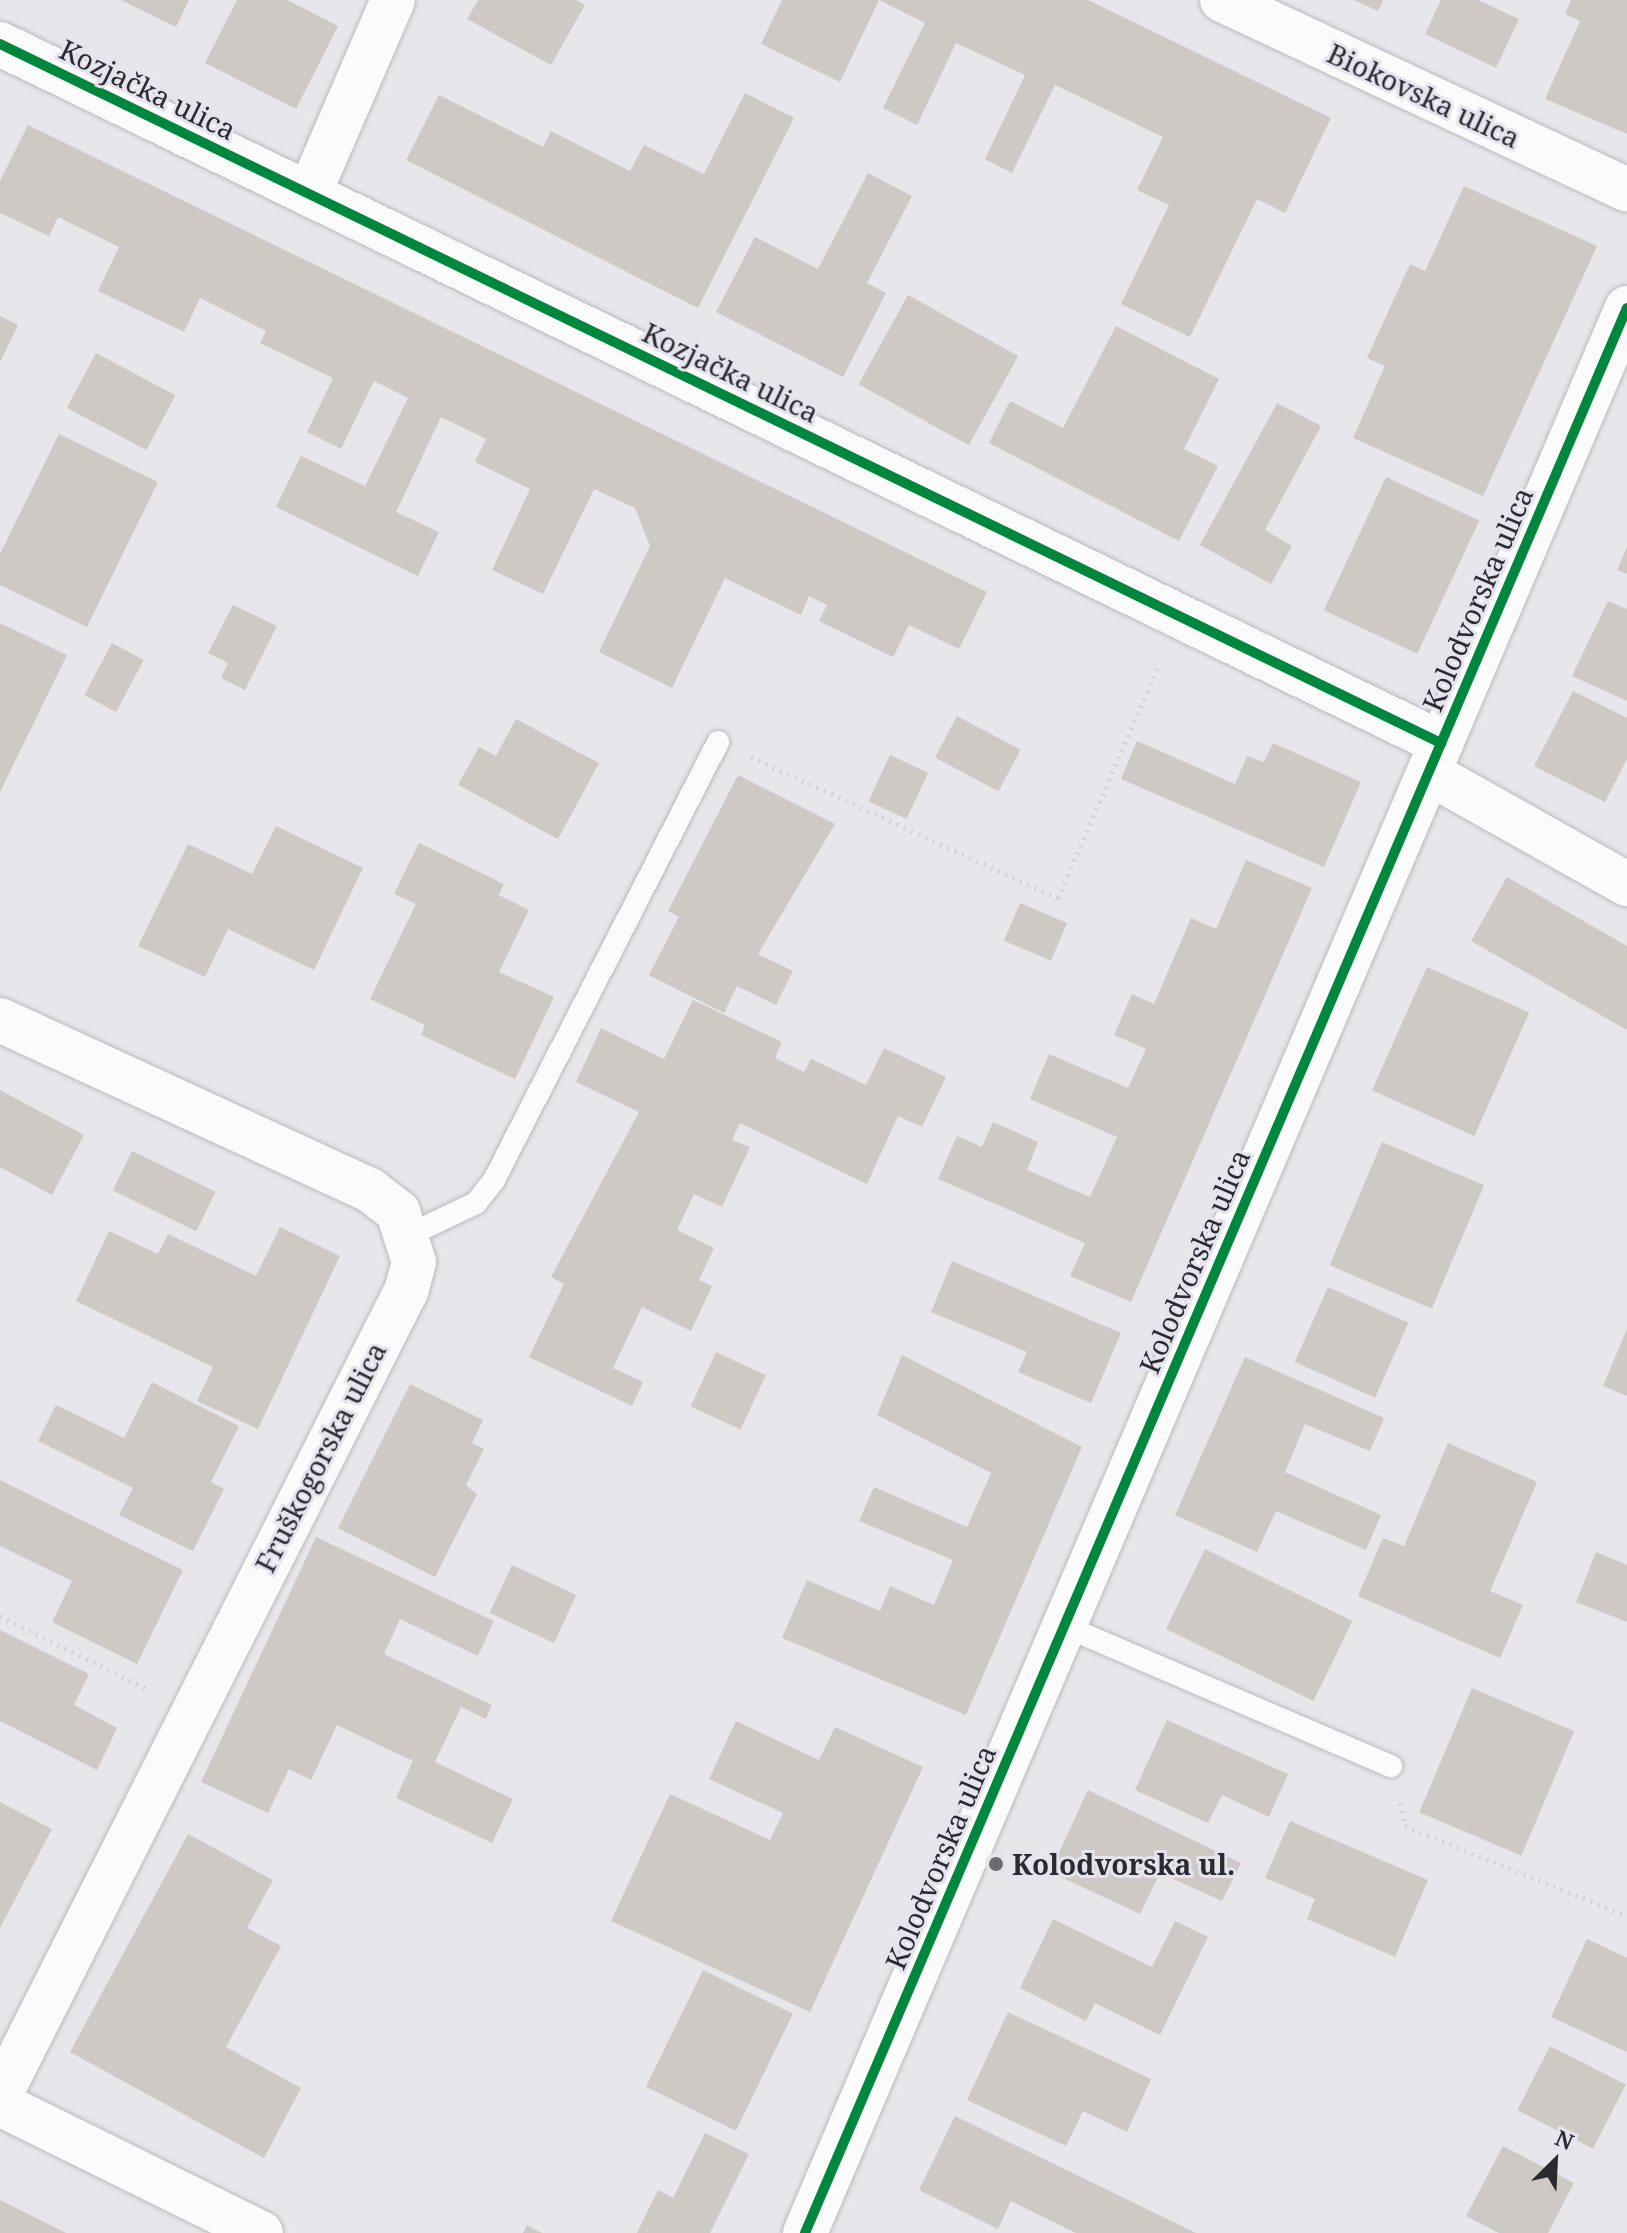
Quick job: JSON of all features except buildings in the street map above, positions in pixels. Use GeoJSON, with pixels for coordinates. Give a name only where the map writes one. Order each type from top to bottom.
{"type":"FeatureCollection","features":[{"type":"Feature","properties":{"kind":"street"},"geometry":{"type":"LineString","coordinates":[[309,194],[393,0]]}},
{"type":"Feature","properties":{"kind":"street","name":"Biokovska ulica"},"geometry":{"type":"LineString","coordinates":[[1222,0],[1627,190]]}},
{"type":"Feature","properties":{"kind":"street","name":"Kozjačka ulica"},"geometry":{"type":"LineString","coordinates":[[0,44],[1180,615],[1435,758],[1627,884]]}},
{"type":"Feature","properties":{"kind":"street","name":"Kolodvorska ulica"},"geometry":{"type":"LineString","coordinates":[[805,2233],[1627,308]]}},
{"type":"Feature","properties":{"kind":"street"},"geometry":{"type":"LineString","coordinates":[[0,1020],[370,1190],[398,1212],[411,1234]]}},
{"type":"Feature","properties":{"kind":"street","name":"Fruškogorska ulica"},"geometry":{"type":"LineString","coordinates":[[0,2095],[189,1710],[406,1291],[411,1234]]}},
{"type":"Feature","properties":{"kind":"street"},"geometry":{"type":"LineString","coordinates":[[0,2104],[261,2233]]}},
{"type":"Feature","properties":{"kind":"lane"},"geometry":{"type":"LineString","coordinates":[[411,1234],[476,1203],[494,1180],[718,742]]}},
{"type":"Feature","properties":{"kind":"lane"},"geometry":{"type":"LineString","coordinates":[[1064,1626],[1391,1766]]}},
{"type":"Feature","properties":{"kind":"path"},"geometry":{"type":"LineString","coordinates":[[718,742],[1058,898],[1180,615]]}},
{"type":"Feature","properties":{"kind":"path"},"geometry":{"type":"LineString","coordinates":[[0,1616],[189,1710]]}},
{"type":"Feature","properties":{"kind":"path"},"geometry":{"type":"LineString","coordinates":[[1391,1766],[1405,1826],[1627,1916]]}},
{"type":"Feature","properties":{"kind":"cycle path"},"geometry":{"type":"LineString","coordinates":[[0,44],[1441,743]]}},
{"type":"Feature","properties":{"kind":"cycle path"},"geometry":{"type":"LineString","coordinates":[[805,2233],[1627,308]]}},
{"type":"Feature","properties":{"kind":"place","name":"Kolodvorska ul."},"geometry":{"type":"Point","coordinates":[996,1864]}}]}
